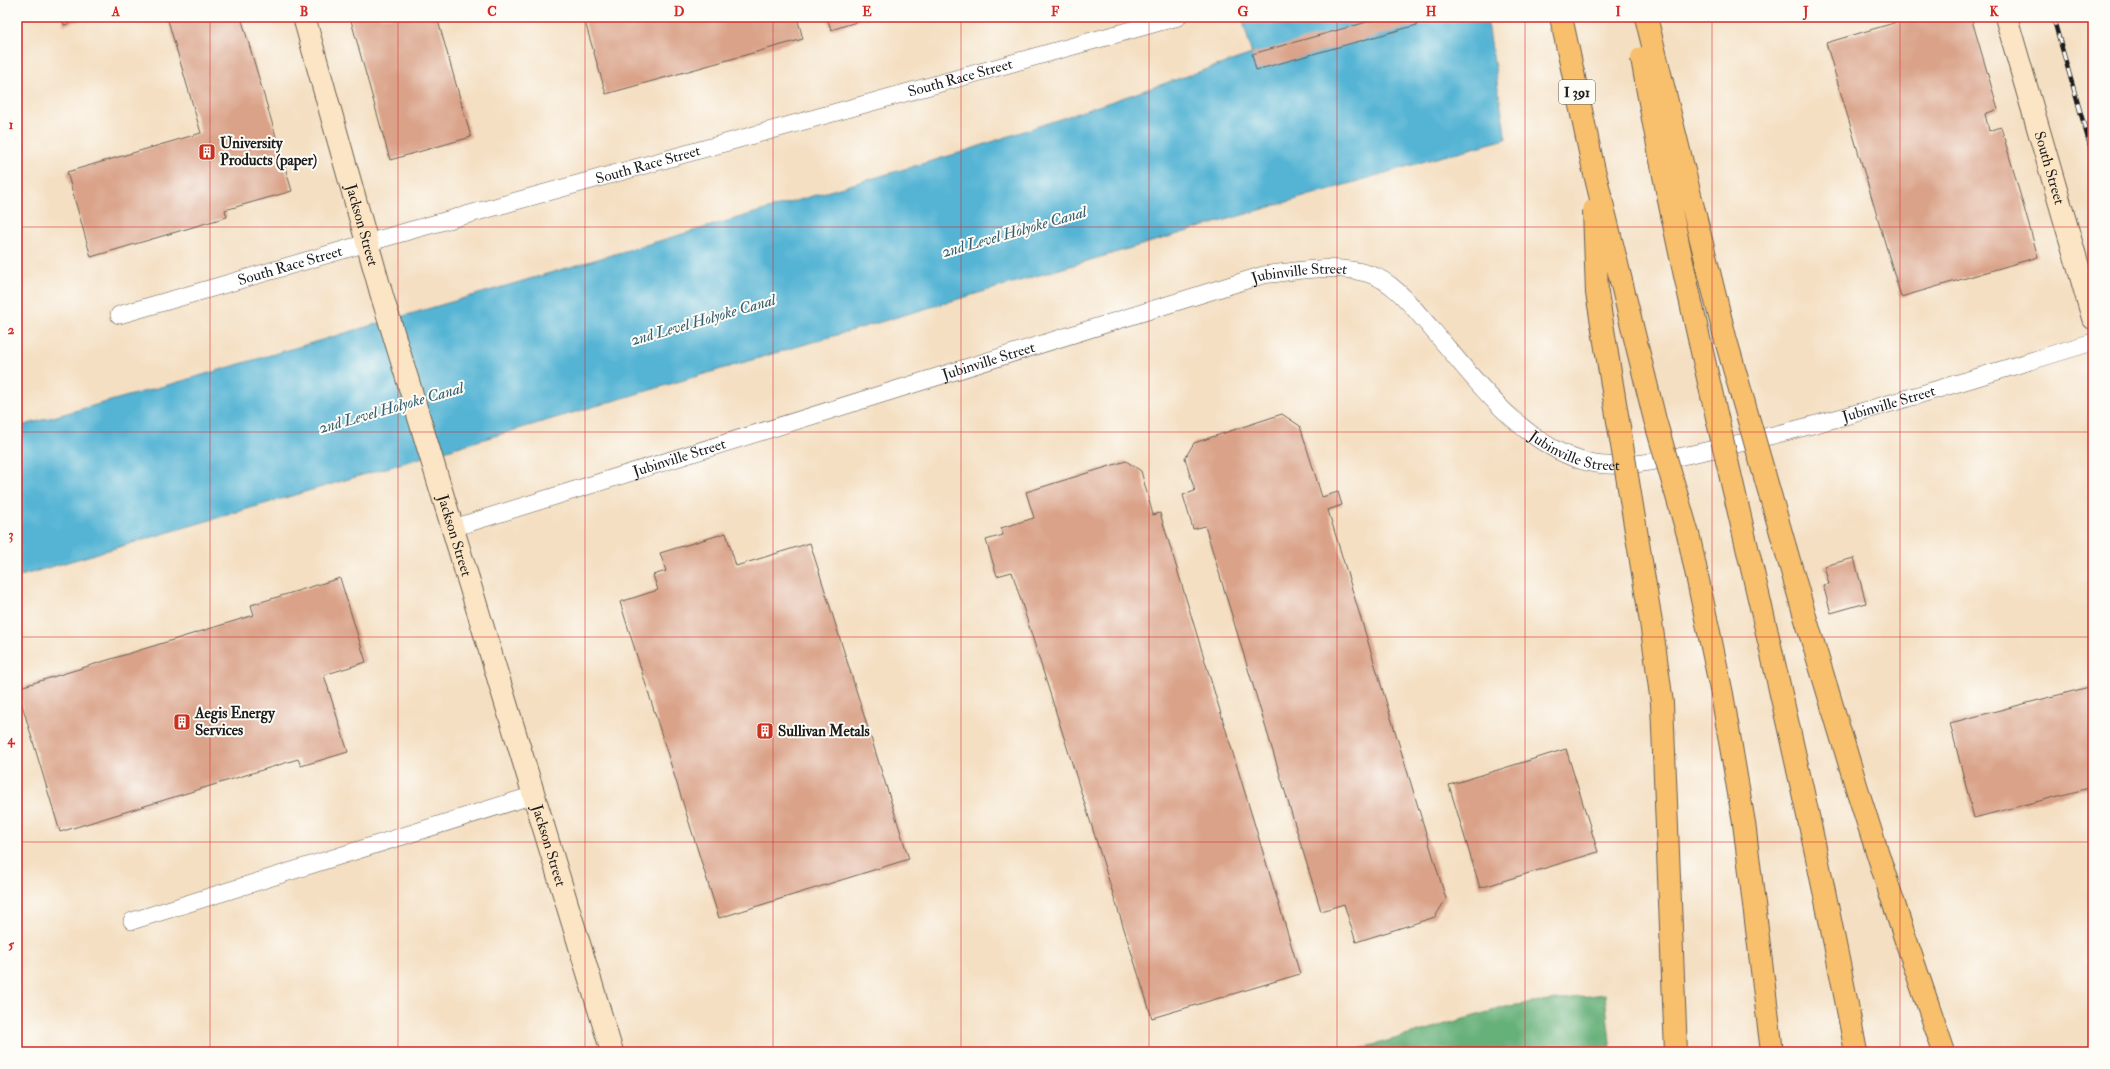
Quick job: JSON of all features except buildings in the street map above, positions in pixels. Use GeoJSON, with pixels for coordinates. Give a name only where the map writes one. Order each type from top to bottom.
{"type":"FeatureCollection","features":[{"type":"Feature","properties":{"kind":"highway","name":"I 391"},"geometry":{"type":"LineString","coordinates":[[1561,17],[1593,166]]}},
{"type":"Feature","properties":{"kind":"highway"},"geometry":{"type":"LineString","coordinates":[[1636,17],[1650,106],[1701,350],[1810,824],[1856,1052]]}},
{"type":"Feature","properties":{"kind":"highway"},"geometry":{"type":"LineString","coordinates":[[1646,17],[1725,337],[1801,605],[1863,810],[1944,1052]]}},
{"type":"Feature","properties":{"kind":"highway"},"geometry":{"type":"LineString","coordinates":[[1593,166],[1597,293],[1651,622],[1662,703],[1676,1052]]}},
{"type":"Feature","properties":{"kind":"highway"},"geometry":{"type":"LineString","coordinates":[[1593,166],[1655,420],[1689,538],[1722,694],[1744,823],[1761,948],[1772,1052]]}},
{"type":"Feature","properties":{"kind":"street","name":"Jackson Street"},"geometry":{"type":"LineString","coordinates":[[304,17],[366,243],[612,1052]]}},
{"type":"Feature","properties":{"kind":"street","name":"South Street"},"geometry":{"type":"LineString","coordinates":[[2006,17],[2093,318]]}},
{"type":"Feature","properties":{"kind":"lane","name":"South Race Street"},"geometry":{"type":"LineString","coordinates":[[119,315],[366,243],[1178,17]]}},
{"type":"Feature","properties":{"kind":"lane","name":"Jubinville Street"},"geometry":{"type":"LineString","coordinates":[[453,528],[1263,275],[1311,269],[1344,268],[1371,274],[1389,285],[1417,312],[1499,404],[1531,435],[1567,456],[1594,464],[1622,464],[1671,459],[1779,434],[2093,342]]}},
{"type":"Feature","properties":{"kind":"lane"},"geometry":{"type":"LineString","coordinates":[[132,921],[385,840],[534,796]]}},
{"type":"Feature","properties":{"kind":"green space"},"geometry":{"type":"Polygon","coordinates":[[[1605,994],[1611,1052],[1349,1052],[1509,1006],[1605,994]]]}},
{"type":"Feature","properties":{"kind":"water","name":"2nd Level Holyoke Canal"},"geometry":{"type":"Polygon","coordinates":[[[1242,17],[1487,17],[1506,139],[1429,160],[17,577],[17,427],[182,381],[959,153],[1252,54],[1242,17]]]}},
{"type":"Feature","properties":{"kind":"railway"},"geometry":{"type":"LineString","coordinates":[[2053,17],[2093,156]]}},
{"type":"Feature","properties":{"kind":"place","name":"University Products (paper)"},"geometry":{"type":"Point","coordinates":[207,152]}},
{"type":"Feature","properties":{"kind":"place","name":"Aegis Energy Services"},"geometry":{"type":"Point","coordinates":[182,722]}},
{"type":"Feature","properties":{"kind":"place","name":"Sullivan Metals"},"geometry":{"type":"Point","coordinates":[765,731]}}]}
